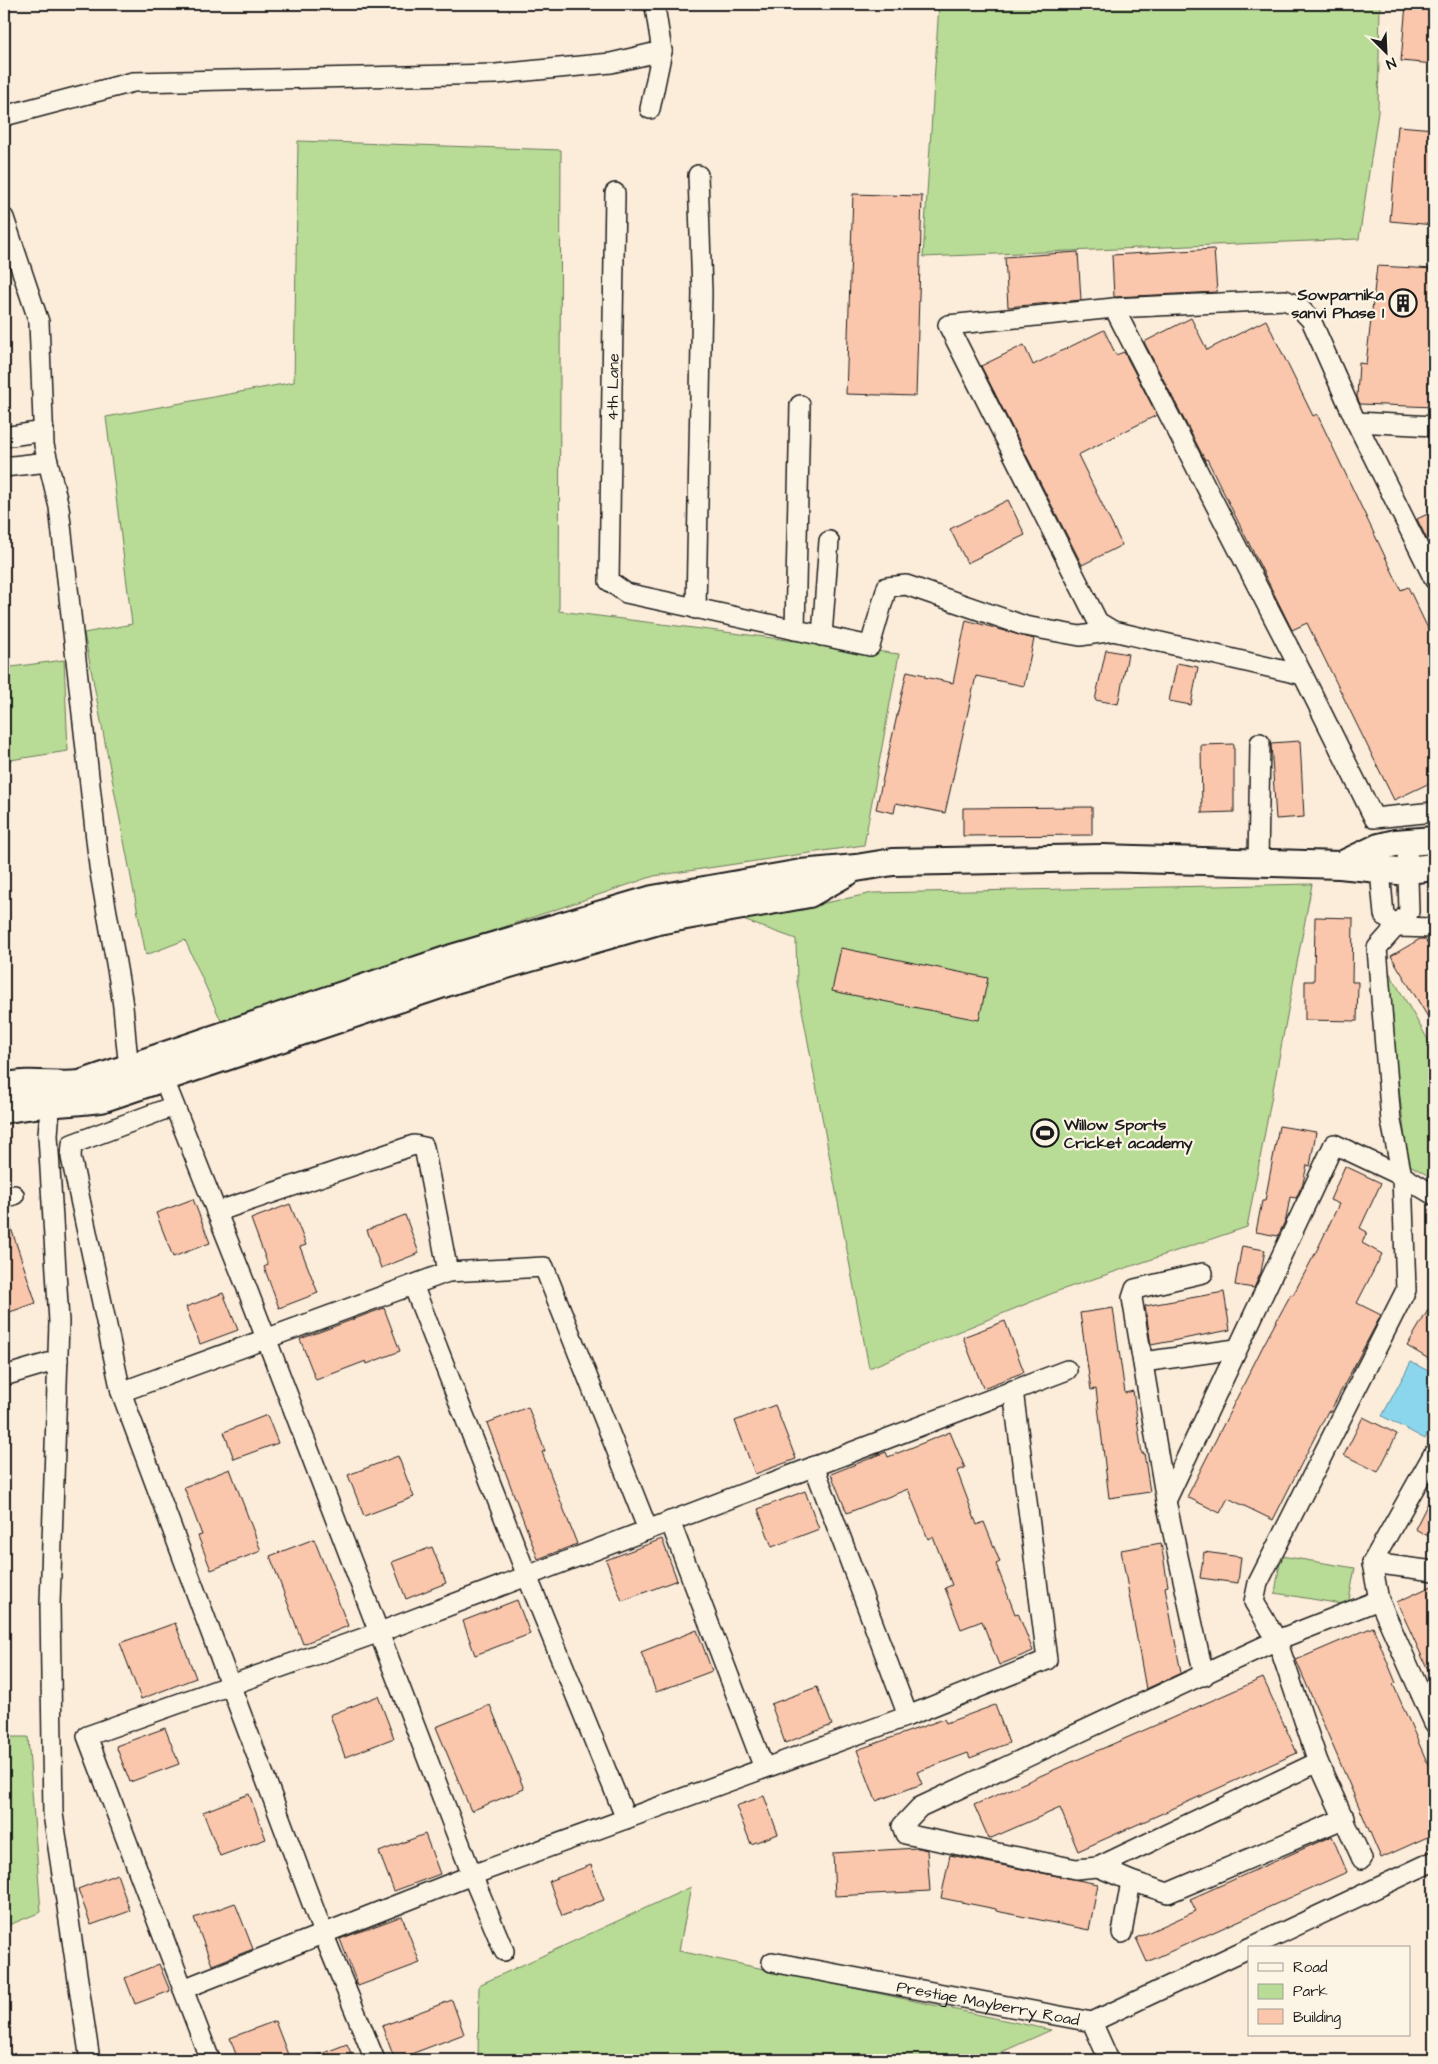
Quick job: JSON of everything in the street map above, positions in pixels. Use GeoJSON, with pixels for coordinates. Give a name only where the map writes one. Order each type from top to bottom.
{"type":"FeatureCollection","features":[{"type":"Feature","properties":{"kind":"street"},"geometry":{"type":"LineString","coordinates":[[650,109],[662,52],[653,4]]}},
{"type":"Feature","properties":{"kind":"street"},"geometry":{"type":"LineString","coordinates":[[4,116],[133,82],[496,74],[610,63],[662,52]]}},
{"type":"Feature","properties":{"kind":"street"},"geometry":{"type":"LineString","coordinates":[[698,175],[702,292],[696,609],[870,646],[887,587],[906,585],[1025,626],[1080,636],[1113,631]]}},
{"type":"Feature","properties":{"kind":"street","name":"4th Lane"},"geometry":{"type":"LineString","coordinates":[[615,193],[609,581],[626,593],[696,609]]}},
{"type":"Feature","properties":{"kind":"street"},"geometry":{"type":"LineString","coordinates":[[4,218],[39,322],[44,431],[48,462],[59,507],[99,866],[107,922],[122,1000],[131,1078]]}},
{"type":"Feature","properties":{"kind":"street"},"geometry":{"type":"LineString","coordinates":[[1303,675],[1113,631],[1098,622],[948,324],[1114,308],[1285,300],[1298,306],[1311,320],[1356,422],[1434,579]]}},
{"type":"Feature","properties":{"kind":"street"},"geometry":{"type":"LineString","coordinates":[[1114,308],[1303,675],[1374,818],[1434,812]]}},
{"type":"Feature","properties":{"kind":"street"},"geometry":{"type":"LineString","coordinates":[[794,630],[800,405]]}},
{"type":"Feature","properties":{"kind":"street"},"geometry":{"type":"LineString","coordinates":[[1356,422],[1434,426]]}},
{"type":"Feature","properties":{"kind":"street"},"geometry":{"type":"LineString","coordinates":[[4,437],[44,431]]}},
{"type":"Feature","properties":{"kind":"street"},"geometry":{"type":"LineString","coordinates":[[4,467],[48,462]]}},
{"type":"Feature","properties":{"kind":"street"},"geometry":{"type":"LineString","coordinates":[[822,636],[829,541]]}},
{"type":"Feature","properties":{"kind":"street"},"geometry":{"type":"LineString","coordinates":[[1258,863],[1260,743]]}},
{"type":"Feature","properties":{"kind":"street"},"geometry":{"type":"LineString","coordinates":[[4,1110],[80,1084],[131,1078],[452,958],[653,899],[801,873],[856,868],[893,862],[1092,858],[1340,865],[1379,858],[1407,842],[1434,840]]}},
{"type":"Feature","properties":{"kind":"street"},"geometry":{"type":"LineString","coordinates":[[1362,1859],[1318,1762],[1277,1640],[1254,1602],[1258,1583],[1406,1290],[1402,1176],[1391,1121],[1377,948],[1398,927],[1409,912],[1407,842]]}},
{"type":"Feature","properties":{"kind":"street"},"geometry":{"type":"LineString","coordinates":[[1379,858],[1398,871],[1434,867]]}},
{"type":"Feature","properties":{"kind":"street"},"geometry":{"type":"LineString","coordinates":[[1379,858],[1384,915],[1398,927],[1434,928]]}},
{"type":"Feature","properties":{"kind":"street"},"geometry":{"type":"LineString","coordinates":[[159,1068],[380,1632],[472,1875],[504,1951]]}},
{"type":"Feature","properties":{"kind":"street"},"geometry":{"type":"LineString","coordinates":[[4,1087],[35,1083],[50,1094]]}},
{"type":"Feature","properties":{"kind":"street"},"geometry":{"type":"LineString","coordinates":[[50,1094],[48,1135],[59,1322],[50,1605],[53,1814],[90,2060]]}},
{"type":"Feature","properties":{"kind":"street"},"geometry":{"type":"LineString","coordinates":[[174,1106],[72,1144],[71,1157],[121,1392],[323,1934],[375,2060]]}},
{"type":"Feature","properties":{"kind":"street"},"geometry":{"type":"LineString","coordinates":[[1166,1501],[1334,1144],[1402,1176],[1434,1194]]}},
{"type":"Feature","properties":{"kind":"street"},"geometry":{"type":"LineString","coordinates":[[216,1212],[414,1145],[424,1147],[448,1272]]}},
{"type":"Feature","properties":{"kind":"street"},"geometry":{"type":"LineString","coordinates":[[121,1392],[448,1272],[544,1267],[648,1530]]}},
{"type":"Feature","properties":{"kind":"street"},"geometry":{"type":"LineString","coordinates":[[1203,1273],[1135,1289],[1132,1298],[1166,1501],[1204,1676]]}},
{"type":"Feature","properties":{"kind":"street"},"geometry":{"type":"LineString","coordinates":[[413,1285],[527,1576],[626,1819]]}},
{"type":"Feature","properties":{"kind":"street"},"geometry":{"type":"LineString","coordinates":[[1143,1362],[1236,1349]]}},
{"type":"Feature","properties":{"kind":"street"},"geometry":{"type":"LineString","coordinates":[[4,1376],[58,1360]]}},
{"type":"Feature","properties":{"kind":"street"},"geometry":{"type":"LineString","coordinates":[[210,2060],[87,1736],[380,1632],[1067,1370]]}},
{"type":"Feature","properties":{"kind":"street"},"geometry":{"type":"LineString","coordinates":[[183,1989],[472,1875],[908,1716],[1047,1660],[1013,1390]]}},
{"type":"Feature","properties":{"kind":"street"},"geometry":{"type":"LineString","coordinates":[[1434,1453],[1372,1562],[1379,1600],[1434,1723]]}},
{"type":"Feature","properties":{"kind":"street"},"geometry":{"type":"LineString","coordinates":[[814,1466],[908,1716]]}},
{"type":"Feature","properties":{"kind":"street"},"geometry":{"type":"LineString","coordinates":[[670,1521],[764,1768]]}},
{"type":"Feature","properties":{"kind":"street"},"geometry":{"type":"LineString","coordinates":[[1372,1562],[1434,1571]]}},
{"type":"Feature","properties":{"kind":"street"},"geometry":{"type":"LineString","coordinates":[[1318,1762],[1098,1866],[1076,1869],[905,1834],[902,1826],[920,1807],[1204,1676],[1277,1640],[1379,1600]]}},
{"type":"Feature","properties":{"kind":"street"},"geometry":{"type":"LineString","coordinates":[[1098,1866],[1131,1881],[1168,1893],[1345,1818]]}},
{"type":"Feature","properties":{"kind":"street","name":"Prestige Mayberry Road"},"geometry":{"type":"LineString","coordinates":[[1253,1946],[1434,1861]]}},
{"type":"Feature","properties":{"kind":"street"},"geometry":{"type":"LineString","coordinates":[[1122,1933],[1131,1881]]}},
{"type":"Feature","properties":{"kind":"street","name":"Prestige Mayberry Road"},"geometry":{"type":"LineString","coordinates":[[772,1962],[1092,2022],[1248,1948]]}},
{"type":"Feature","properties":{"kind":"street"},"geometry":{"type":"LineString","coordinates":[[1092,2022],[1109,2060]]}},
{"type":"Feature","properties":{"kind":"green space"},"geometry":{"type":"Polygon","coordinates":[[[939,4],[1380,4],[1378,112],[1359,239],[923,257],[939,4]]]}},
{"type":"Feature","properties":{"kind":"green space"},"geometry":{"type":"Polygon","coordinates":[[[298,141],[561,150],[559,611],[899,654],[864,845],[654,876],[222,1023],[185,940],[146,955],[84,633],[132,624],[106,417],[294,382],[298,141]]]}},
{"type":"Feature","properties":{"kind":"green space"},"geometry":{"type":"Polygon","coordinates":[[[64,660],[68,751],[4,761],[4,668],[64,660]]]}},
{"type":"Feature","properties":{"kind":"green space","name":"Willow Sports Cricket academy"},"geometry":{"type":"Polygon","coordinates":[[[1312,884],[1247,1227],[1058,1291],[869,1368],[797,983],[796,939],[743,920],[873,893],[1312,884]]]}},
{"type":"Feature","properties":{"kind":"green space"},"geometry":{"type":"Polygon","coordinates":[[[1384,963],[1434,1050],[1434,1179],[1408,1164],[1384,963]]]}},
{"type":"Feature","properties":{"kind":"green space"},"geometry":{"type":"Polygon","coordinates":[[[1281,1556],[1355,1568],[1348,1605],[1275,1593],[1281,1556]]]}},
{"type":"Feature","properties":{"kind":"green space"},"geometry":{"type":"Polygon","coordinates":[[[4,1737],[28,1737],[41,1912],[4,1927],[4,1737]]]}},
{"type":"Feature","properties":{"kind":"green space"},"geometry":{"type":"Polygon","coordinates":[[[691,1887],[679,1951],[1051,2030],[984,2060],[478,2060],[479,1985],[691,1887]]]}},
{"type":"Feature","properties":{"kind":"water"},"geometry":{"type":"Polygon","coordinates":[[[1411,1362],[1434,1374],[1434,1421],[1425,1439],[1382,1416],[1411,1362]]]}},
{"type":"Feature","properties":{"kind":"building"},"geometry":{"type":"Polygon","coordinates":[[[1406,4],[1434,4],[1434,64],[1401,61],[1406,4]]]}},
{"type":"Feature","properties":{"kind":"building"},"geometry":{"type":"Polygon","coordinates":[[[1398,126],[1434,129],[1434,225],[1390,221],[1398,126]]]}},
{"type":"Feature","properties":{"kind":"building"},"geometry":{"type":"Polygon","coordinates":[[[853,194],[922,196],[916,396],[846,394],[853,194]]]}},
{"type":"Feature","properties":{"kind":"building"},"geometry":{"type":"Polygon","coordinates":[[[1214,249],[1217,292],[1114,297],[1112,255],[1214,249]]]}},
{"type":"Feature","properties":{"kind":"building"},"geometry":{"type":"Polygon","coordinates":[[[1078,252],[1081,300],[1008,307],[1005,257],[1078,252]]]}},
{"type":"Feature","properties":{"kind":"building"},"geometry":{"type":"Polygon","coordinates":[[[1377,266],[1434,269],[1434,407],[1360,404],[1357,397],[1359,363],[1366,364],[1377,266]]]}},
{"type":"Feature","properties":{"kind":"building"},"geometry":{"type":"Polygon","coordinates":[[[1191,318],[1207,350],[1266,320],[1313,416],[1317,414],[1401,590],[1408,587],[1434,641],[1434,781],[1394,800],[1307,623],[1292,630],[1207,459],[1205,460],[1144,342],[1191,318]]]}},
{"type":"Feature","properties":{"kind":"building"},"geometry":{"type":"Polygon","coordinates":[[[1104,330],[1116,355],[1124,352],[1157,415],[1078,455],[1122,545],[1082,565],[981,366],[1024,345],[1033,365],[1104,330]]]}},
{"type":"Feature","properties":{"kind":"building"},"geometry":{"type":"Polygon","coordinates":[[[1008,500],[1025,535],[967,563],[950,529],[1008,500]]]}},
{"type":"Feature","properties":{"kind":"building"},"geometry":{"type":"Polygon","coordinates":[[[1434,511],[1434,554],[1417,519],[1434,511]]]}},
{"type":"Feature","properties":{"kind":"building"},"geometry":{"type":"Polygon","coordinates":[[[966,620],[1034,639],[1024,686],[976,676],[945,813],[896,803],[894,813],[876,809],[907,671],[925,675],[924,677],[953,683],[966,620]]]}},
{"type":"Feature","properties":{"kind":"building"},"geometry":{"type":"Polygon","coordinates":[[[1106,650],[1128,654],[1118,704],[1095,700],[1106,650]]]}},
{"type":"Feature","properties":{"kind":"building"},"geometry":{"type":"Polygon","coordinates":[[[1177,663],[1198,667],[1191,705],[1169,701],[1177,663]]]}},
{"type":"Feature","properties":{"kind":"building"},"geometry":{"type":"Polygon","coordinates":[[[1300,741],[1304,817],[1276,819],[1271,743],[1300,741]]]}},
{"type":"Feature","properties":{"kind":"building"},"geometry":{"type":"Polygon","coordinates":[[[1234,744],[1234,812],[1202,813],[1201,745],[1234,744]]]}},
{"type":"Feature","properties":{"kind":"building"},"geometry":{"type":"Polygon","coordinates":[[[1092,807],[1092,835],[963,836],[963,808],[1092,807]]]}},
{"type":"Feature","properties":{"kind":"building"},"geometry":{"type":"Polygon","coordinates":[[[1315,917],[1353,918],[1352,982],[1358,982],[1357,1021],[1305,1020],[1305,981],[1314,981],[1315,917]]]}},
{"type":"Feature","properties":{"kind":"building"},"geometry":{"type":"Polygon","coordinates":[[[1420,939],[1425,939],[1434,954],[1434,1027],[1391,956],[1420,939]]]}},
{"type":"Feature","properties":{"kind":"building"},"geometry":{"type":"Polygon","coordinates":[[[841,948],[988,978],[979,1020],[832,991],[841,948]]]}},
{"type":"Feature","properties":{"kind":"building"},"geometry":{"type":"Polygon","coordinates":[[[1279,1126],[1316,1132],[1310,1166],[1307,1165],[1303,1183],[1296,1198],[1290,1197],[1286,1219],[1278,1236],[1256,1232],[1262,1201],[1265,1201],[1279,1126]]]}},
{"type":"Feature","properties":{"kind":"building"},"geometry":{"type":"Polygon","coordinates":[[[1345,1166],[1381,1183],[1360,1228],[1367,1232],[1362,1243],[1382,1254],[1357,1303],[1381,1315],[1330,1412],[1328,1411],[1273,1520],[1228,1498],[1220,1513],[1187,1497],[1264,1344],[1318,1248],[1339,1204],[1330,1200],[1345,1166]]]}},
{"type":"Feature","properties":{"kind":"building"},"geometry":{"type":"Polygon","coordinates":[[[193,1199],[210,1243],[173,1257],[156,1213],[193,1199]]]}},
{"type":"Feature","properties":{"kind":"building"},"geometry":{"type":"Polygon","coordinates":[[[290,1204],[306,1245],[300,1247],[318,1293],[279,1308],[264,1267],[268,1265],[251,1219],[290,1204]]]}},
{"type":"Feature","properties":{"kind":"building"},"geometry":{"type":"Polygon","coordinates":[[[6,1213],[36,1303],[4,1314],[4,1214],[6,1213]]]}},
{"type":"Feature","properties":{"kind":"building"},"geometry":{"type":"Polygon","coordinates":[[[405,1215],[419,1253],[381,1268],[367,1230],[405,1215]]]}},
{"type":"Feature","properties":{"kind":"building"},"geometry":{"type":"Polygon","coordinates":[[[1242,1246],[1265,1250],[1261,1272],[1254,1288],[1235,1285],[1242,1246]]]}},
{"type":"Feature","properties":{"kind":"building"},"geometry":{"type":"Polygon","coordinates":[[[1224,1292],[1230,1330],[1151,1345],[1145,1306],[1224,1292]]]}},
{"type":"Feature","properties":{"kind":"building"},"geometry":{"type":"Polygon","coordinates":[[[223,1293],[238,1330],[200,1344],[186,1307],[223,1293]]]}},
{"type":"Feature","properties":{"kind":"building"},"geometry":{"type":"Polygon","coordinates":[[[1434,1300],[1434,1362],[1407,1346],[1434,1300]]]}},
{"type":"Feature","properties":{"kind":"building"},"geometry":{"type":"Polygon","coordinates":[[[384,1308],[400,1351],[367,1364],[366,1361],[316,1380],[300,1339],[384,1308]]]}},
{"type":"Feature","properties":{"kind":"building"},"geometry":{"type":"Polygon","coordinates":[[[1113,1308],[1125,1393],[1133,1391],[1142,1454],[1144,1453],[1150,1492],[1109,1498],[1096,1389],[1091,1390],[1080,1313],[1113,1308]]]}},
{"type":"Feature","properties":{"kind":"building"},"geometry":{"type":"Polygon","coordinates":[[[1005,1321],[1024,1372],[983,1388],[963,1337],[1005,1321]]]}},
{"type":"Feature","properties":{"kind":"building"},"geometry":{"type":"Polygon","coordinates":[[[775,1405],[796,1459],[755,1474],[735,1421],[775,1405]]]}},
{"type":"Feature","properties":{"kind":"building"},"geometry":{"type":"Polygon","coordinates":[[[528,1407],[545,1451],[542,1452],[577,1544],[538,1559],[487,1423],[528,1407]]]}},
{"type":"Feature","properties":{"kind":"building"},"geometry":{"type":"Polygon","coordinates":[[[267,1415],[278,1443],[234,1459],[224,1432],[267,1415]]]}},
{"type":"Feature","properties":{"kind":"building"},"geometry":{"type":"Polygon","coordinates":[[[1363,1417],[1397,1434],[1378,1472],[1344,1455],[1363,1417]]]}},
{"type":"Feature","properties":{"kind":"building"},"geometry":{"type":"Polygon","coordinates":[[[950,1432],[965,1468],[957,1471],[977,1525],[984,1522],[1000,1562],[996,1564],[1015,1614],[1018,1613],[1033,1651],[999,1665],[982,1621],[961,1629],[945,1588],[952,1585],[933,1537],[928,1539],[908,1489],[847,1513],[831,1474],[886,1452],[888,1457],[950,1432]]]}},
{"type":"Feature","properties":{"kind":"building"},"geometry":{"type":"Polygon","coordinates":[[[398,1456],[414,1497],[364,1516],[348,1475],[398,1456]]]}},
{"type":"Feature","properties":{"kind":"building"},"geometry":{"type":"Polygon","coordinates":[[[230,1469],[261,1551],[211,1570],[198,1536],[202,1535],[184,1487],[230,1469]]]}},
{"type":"Feature","properties":{"kind":"building"},"geometry":{"type":"Polygon","coordinates":[[[805,1491],[819,1529],[772,1547],[758,1509],[805,1491]]]}},
{"type":"Feature","properties":{"kind":"building"},"geometry":{"type":"Polygon","coordinates":[[[1434,1491],[1434,1539],[1415,1529],[1434,1491]]]}},
{"type":"Feature","properties":{"kind":"building"},"geometry":{"type":"Polygon","coordinates":[[[314,1539],[348,1626],[303,1644],[270,1556],[314,1539]]]}},
{"type":"Feature","properties":{"kind":"building"},"geometry":{"type":"Polygon","coordinates":[[[662,1539],[677,1580],[622,1601],[606,1560],[662,1539]]]}},
{"type":"Feature","properties":{"kind":"building"},"geometry":{"type":"Polygon","coordinates":[[[1161,1543],[1168,1586],[1165,1587],[1181,1673],[1146,1689],[1121,1550],[1161,1543]]]}},
{"type":"Feature","properties":{"kind":"building"},"geometry":{"type":"Polygon","coordinates":[[[432,1547],[446,1583],[406,1599],[392,1562],[432,1547]]]}},
{"type":"Feature","properties":{"kind":"building"},"geometry":{"type":"Polygon","coordinates":[[[1204,1552],[1241,1557],[1238,1583],[1200,1578],[1204,1552]]]}},
{"type":"Feature","properties":{"kind":"building"},"geometry":{"type":"Polygon","coordinates":[[[1434,1585],[1434,1683],[1397,1602],[1434,1585]]]}},
{"type":"Feature","properties":{"kind":"building"},"geometry":{"type":"Polygon","coordinates":[[[517,1600],[530,1634],[475,1655],[463,1621],[517,1600]]]}},
{"type":"Feature","properties":{"kind":"building"},"geometry":{"type":"Polygon","coordinates":[[[175,1623],[196,1678],[141,1699],[120,1643],[175,1623]]]}},
{"type":"Feature","properties":{"kind":"building"},"geometry":{"type":"Polygon","coordinates":[[[1373,1627],[1396,1683],[1393,1684],[1434,1778],[1434,1834],[1381,1858],[1296,1660],[1373,1627]]]}},
{"type":"Feature","properties":{"kind":"building"},"geometry":{"type":"Polygon","coordinates":[[[697,1630],[712,1671],[656,1692],[641,1652],[697,1630]]]}},
{"type":"Feature","properties":{"kind":"building"},"geometry":{"type":"Polygon","coordinates":[[[1263,1678],[1297,1753],[1078,1851],[1060,1808],[989,1839],[974,1805],[1263,1678]]]}},
{"type":"Feature","properties":{"kind":"building"},"geometry":{"type":"Polygon","coordinates":[[[817,1687],[832,1725],[785,1743],[771,1704],[817,1687]]]}},
{"type":"Feature","properties":{"kind":"building"},"geometry":{"type":"Polygon","coordinates":[[[378,1696],[394,1738],[345,1757],[330,1715],[378,1696]]]}},
{"type":"Feature","properties":{"kind":"building"},"geometry":{"type":"Polygon","coordinates":[[[490,1705],[524,1789],[471,1811],[436,1727],[490,1705]]]}},
{"type":"Feature","properties":{"kind":"building"},"geometry":{"type":"Polygon","coordinates":[[[995,1705],[1009,1743],[970,1758],[968,1753],[917,1772],[922,1784],[876,1801],[857,1750],[944,1719],[946,1723],[995,1705]]]}},
{"type":"Feature","properties":{"kind":"building"},"geometry":{"type":"Polygon","coordinates":[[[165,1728],[179,1764],[130,1782],[116,1746],[165,1728]]]}},
{"type":"Feature","properties":{"kind":"building"},"geometry":{"type":"Polygon","coordinates":[[[249,1794],[266,1839],[220,1856],[203,1812],[249,1794]]]}},
{"type":"Feature","properties":{"kind":"building"},"geometry":{"type":"Polygon","coordinates":[[[764,1796],[778,1834],[751,1844],[736,1806],[764,1796]]]}},
{"type":"Feature","properties":{"kind":"building"},"geometry":{"type":"Polygon","coordinates":[[[425,1834],[440,1874],[394,1891],[379,1852],[425,1834]]]}},
{"type":"Feature","properties":{"kind":"building"},"geometry":{"type":"Polygon","coordinates":[[[1332,1836],[1347,1872],[1147,1962],[1136,1938],[1196,1911],[1190,1899],[1332,1836]]]}},
{"type":"Feature","properties":{"kind":"building"},"geometry":{"type":"Polygon","coordinates":[[[918,1848],[927,1850],[930,1891],[835,1896],[833,1853],[918,1848]]]}},
{"type":"Feature","properties":{"kind":"building"},"geometry":{"type":"Polygon","coordinates":[[[950,1855],[1098,1884],[1089,1930],[941,1898],[950,1855]]]}},
{"type":"Feature","properties":{"kind":"building"},"geometry":{"type":"Polygon","coordinates":[[[591,1865],[604,1900],[562,1916],[549,1881],[591,1865]]]}},
{"type":"Feature","properties":{"kind":"building"},"geometry":{"type":"Polygon","coordinates":[[[117,1874],[130,1911],[91,1925],[78,1889],[117,1874]]]}},
{"type":"Feature","properties":{"kind":"building"},"geometry":{"type":"Polygon","coordinates":[[[235,1903],[253,1949],[212,1965],[194,1918],[235,1903]]]}},
{"type":"Feature","properties":{"kind":"building"},"geometry":{"type":"Polygon","coordinates":[[[402,1916],[420,1963],[358,1986],[340,1939],[402,1916]]]}},
{"type":"Feature","properties":{"kind":"building"},"geometry":{"type":"Polygon","coordinates":[[[159,1964],[170,1991],[135,2004],[125,1978],[159,1964]]]}},
{"type":"Feature","properties":{"kind":"building"},"geometry":{"type":"Polygon","coordinates":[[[452,2000],[464,2034],[395,2060],[382,2026],[452,2000]]]}},
{"type":"Feature","properties":{"kind":"building"},"geometry":{"type":"Polygon","coordinates":[[[275,2021],[290,2060],[238,2060],[230,2038],[275,2021]]]}},
{"type":"Feature","properties":{"kind":"building"},"geometry":{"type":"Polygon","coordinates":[[[347,2044],[354,2060],[308,2060],[308,2059],[347,2044]]]}},
{"type":"Feature","properties":{"kind":"place","name":"Sowparnika sanvi Phase 1"},"geometry":{"type":"Point","coordinates":[1403,303]}},
{"type":"Feature","properties":{"kind":"place","name":"Willow Sports Cricket academy"},"geometry":{"type":"Point","coordinates":[1045,1133]}}]}
